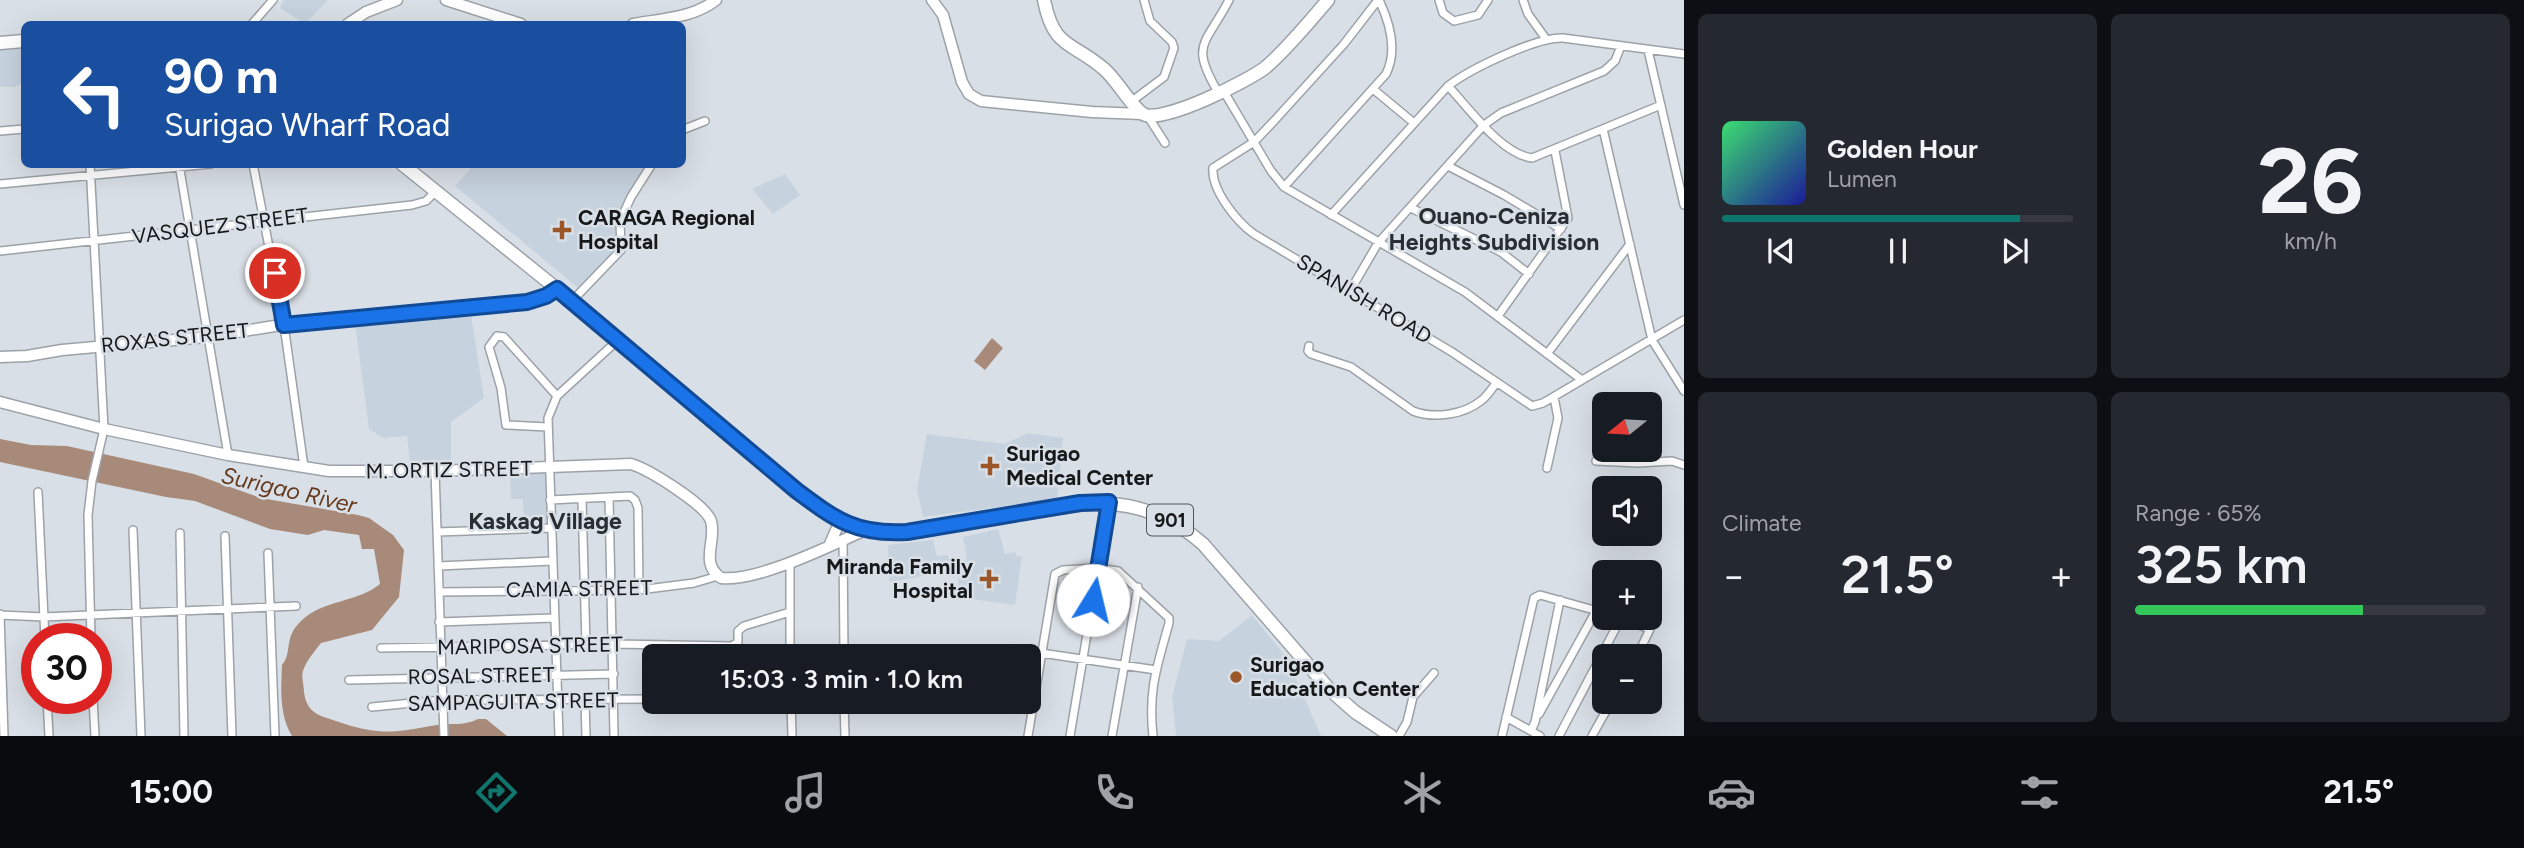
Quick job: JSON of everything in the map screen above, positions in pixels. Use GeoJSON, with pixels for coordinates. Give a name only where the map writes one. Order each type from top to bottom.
{"type":"FeatureCollection","features":[{"type":"Feature","properties":{"kind":"main road"},"geometry":{"type":"LineString","coordinates":[[1044,0],[1049,22],[1058,37],[1103,68],[1144,114],[1154,116],[1170,112],[1250,78],[1270,63],[1328,0]]}},
{"type":"Feature","properties":{"kind":"main road"},"geometry":{"type":"LineString","coordinates":[[0,43],[21,41]]}},
{"type":"Feature","properties":{"kind":"main road","name":"901"},"geometry":{"type":"LineString","coordinates":[[407,168],[572,301],[797,491],[840,521],[864,530],[884,533],[907,532],[1080,503],[1109,502],[1148,510],[1179,525],[1216,557],[1329,690],[1355,712],[1391,736]]}},
{"type":"Feature","properties":{"kind":"street"},"geometry":{"type":"LineString","coordinates":[[254,21],[272,0]]}},
{"type":"Feature","properties":{"kind":"street"},"geometry":{"type":"LineString","coordinates":[[352,21],[366,12],[397,0]]}},
{"type":"Feature","properties":{"kind":"street"},"geometry":{"type":"LineString","coordinates":[[446,0],[512,21]]}},
{"type":"Feature","properties":{"kind":"street"},"geometry":{"type":"LineString","coordinates":[[650,21],[701,10],[716,0]]}},
{"type":"Feature","properties":{"kind":"street"},"geometry":{"type":"LineString","coordinates":[[932,0],[943,15],[965,89],[975,98],[990,102],[1144,114],[1165,143]]}},
{"type":"Feature","properties":{"kind":"street"},"geometry":{"type":"LineString","coordinates":[[1132,101],[1164,77],[1174,52],[1172,42],[1150,21],[1144,0]]}},
{"type":"Feature","properties":{"kind":"street"},"geometry":{"type":"LineString","coordinates":[[1229,0],[1201,51],[1203,66],[1284,187],[1456,286],[1582,380]]}},
{"type":"Feature","properties":{"kind":"street"},"geometry":{"type":"LineString","coordinates":[[1254,142],[1344,44],[1379,0],[1389,23],[1392,57],[1387,75],[1284,187]]}},
{"type":"Feature","properties":{"kind":"street"},"geometry":{"type":"LineString","coordinates":[[1438,0],[1443,13],[1454,21],[1478,15],[1488,0]]}},
{"type":"Feature","properties":{"kind":"street"},"geometry":{"type":"LineString","coordinates":[[1523,0],[1528,14],[1546,39]]}},
{"type":"Feature","properties":{"kind":"street"},"geometry":{"type":"LineString","coordinates":[[1331,215],[1448,86],[1467,74],[1546,39],[1563,38],[1684,54]]}},
{"type":"Feature","properties":{"kind":"street"},"geometry":{"type":"LineString","coordinates":[[1350,290],[1378,243],[1484,125],[1501,113],[1604,71],[1615,61],[1621,46]]}},
{"type":"Feature","properties":{"kind":"street"},"geometry":{"type":"LineString","coordinates":[[1648,50],[1684,205]]}},
{"type":"Feature","properties":{"kind":"street"},"geometry":{"type":"LineString","coordinates":[[1448,86],[1510,150],[1525,157],[1539,156],[1555,150],[1661,105]]}},
{"type":"Feature","properties":{"kind":"street"},"geometry":{"type":"LineString","coordinates":[[1373,89],[1413,123]]}},
{"type":"Feature","properties":{"kind":"street"},"geometry":{"type":"LineString","coordinates":[[686,128],[705,121]]}},
{"type":"Feature","properties":{"kind":"street"},"geometry":{"type":"LineString","coordinates":[[0,131],[21,129]]}},
{"type":"Feature","properties":{"kind":"street"},"geometry":{"type":"LineString","coordinates":[[1603,129],[1652,340],[1684,391]]}},
{"type":"Feature","properties":{"kind":"street","name":"SPANISH ROAD"},"geometry":{"type":"LineString","coordinates":[[1254,142],[1213,168],[1214,178],[1236,218],[1254,234],[1452,352],[1532,406],[1554,397],[1684,320]]}},
{"type":"Feature","properties":{"kind":"street"},"geometry":{"type":"LineString","coordinates":[[1498,316],[1568,218],[1555,150]]}},
{"type":"Feature","properties":{"kind":"street"},"geometry":{"type":"LineString","coordinates":[[1448,166],[1562,229]]}},
{"type":"Feature","properties":{"kind":"street"},"geometry":{"type":"LineString","coordinates":[[90,168],[104,429],[92,481],[88,515],[90,623]]}},
{"type":"Feature","properties":{"kind":"street"},"geometry":{"type":"LineString","coordinates":[[0,184],[161,168]]}},
{"type":"Feature","properties":{"kind":"street"},"geometry":{"type":"LineString","coordinates":[[179,168],[228,455]]}},
{"type":"Feature","properties":{"kind":"street"},"geometry":{"type":"LineString","coordinates":[[254,168],[284,325],[304,467]]}},
{"type":"Feature","properties":{"kind":"street"},"geometry":{"type":"LineString","coordinates":[[572,301],[621,250],[620,221],[649,168]]}},
{"type":"Feature","properties":{"kind":"street","name":"VASQUEZ STREET"},"geometry":{"type":"LineString","coordinates":[[0,251],[411,205],[426,201],[436,191]]}},
{"type":"Feature","properties":{"kind":"street"},"geometry":{"type":"LineString","coordinates":[[1411,208],[1501,252],[1529,274]]}},
{"type":"Feature","properties":{"kind":"street"},"geometry":{"type":"LineString","coordinates":[[1547,354],[1630,244]]}},
{"type":"Feature","properties":{"kind":"street","name":"ROXAS STREET"},"geometry":{"type":"LineString","coordinates":[[0,357],[208,337],[284,325],[527,302],[557,289]]}},
{"type":"Feature","properties":{"kind":"street"},"geometry":{"type":"LineString","coordinates":[[547,427],[506,425],[501,388],[489,351],[490,344],[497,336],[504,337],[557,396]]}},
{"type":"Feature","properties":{"kind":"street"},"geometry":{"type":"LineString","coordinates":[[559,736],[547,427],[549,410],[557,396],[618,340]]}},
{"type":"Feature","properties":{"kind":"street"},"geometry":{"type":"LineString","coordinates":[[1309,346],[1308,351],[1311,354],[1351,367],[1424,416],[1441,416],[1479,403],[1496,383]]}},
{"type":"Feature","properties":{"kind":"street"},"geometry":{"type":"LineString","coordinates":[[1547,468],[1559,418],[1554,397]]}},
{"type":"Feature","properties":{"kind":"street","name":"M. ORTIZ STREET"},"geometry":{"type":"LineString","coordinates":[[0,402],[104,429],[228,455],[346,472],[549,468],[622,463],[644,468],[707,514],[712,533],[709,561],[718,576]]}},
{"type":"Feature","properties":{"kind":"street"},"geometry":{"type":"LineString","coordinates":[[1662,462],[1672,461],[1684,465]]}},
{"type":"Feature","properties":{"kind":"street"},"geometry":{"type":"LineString","coordinates":[[1617,462],[1655,462]]}},
{"type":"Feature","properties":{"kind":"street"},"geometry":{"type":"LineString","coordinates":[[435,471],[444,736]]}},
{"type":"Feature","properties":{"kind":"street"},"geometry":{"type":"LineString","coordinates":[[38,492],[44,623]]}},
{"type":"Feature","properties":{"kind":"street"},"geometry":{"type":"LineString","coordinates":[[550,500],[630,496],[635,500],[638,508],[639,590]]}},
{"type":"Feature","properties":{"kind":"street"},"geometry":{"type":"LineString","coordinates":[[609,497],[614,736]]}},
{"type":"Feature","properties":{"kind":"street"},"geometry":{"type":"LineString","coordinates":[[582,499],[586,645]]}},
{"type":"Feature","properties":{"kind":"street"},"geometry":{"type":"LineString","coordinates":[[1070,736],[1109,502]]}},
{"type":"Feature","properties":{"kind":"street"},"geometry":{"type":"LineString","coordinates":[[829,546],[840,521]]}},
{"type":"Feature","properties":{"kind":"street"},"geometry":{"type":"LineString","coordinates":[[437,532],[551,528]]}},
{"type":"Feature","properties":{"kind":"street"},"geometry":{"type":"LineString","coordinates":[[133,530],[141,736]]}},
{"type":"Feature","properties":{"kind":"street"},"geometry":{"type":"LineString","coordinates":[[718,576],[733,578],[790,562],[864,530]]}},
{"type":"Feature","properties":{"kind":"street"},"geometry":{"type":"LineString","coordinates":[[180,533],[184,736]]}},
{"type":"Feature","properties":{"kind":"street"},"geometry":{"type":"LineString","coordinates":[[225,536],[232,736]]}},
{"type":"Feature","properties":{"kind":"street"},"geometry":{"type":"LineString","coordinates":[[843,540],[844,644]]}},
{"type":"Feature","properties":{"kind":"street"},"geometry":{"type":"LineString","coordinates":[[268,553],[275,736]]}},
{"type":"Feature","properties":{"kind":"street"},"geometry":{"type":"LineString","coordinates":[[438,566],[552,561]]}},
{"type":"Feature","properties":{"kind":"street"},"geometry":{"type":"LineString","coordinates":[[790,562],[790,644]]}},
{"type":"Feature","properties":{"kind":"street"},"geometry":{"type":"LineString","coordinates":[[1153,736],[1150,699],[1170,621],[1167,615],[1118,571],[1098,568],[1063,570],[1055,574],[1041,653],[1156,670]]}},
{"type":"Feature","properties":{"kind":"street","name":"CAMIA STREET"},"geometry":{"type":"LineString","coordinates":[[439,592],[639,590],[694,583],[718,576]]}},
{"type":"Feature","properties":{"kind":"street"},"geometry":{"type":"LineString","coordinates":[[1112,736],[1138,587]]}},
{"type":"Feature","properties":{"kind":"street"},"geometry":{"type":"LineString","coordinates":[[1502,736],[1532,600],[1541,595],[1592,610]]}},
{"type":"Feature","properties":{"kind":"street"},"geometry":{"type":"LineString","coordinates":[[1535,722],[1560,600]]}},
{"type":"Feature","properties":{"kind":"street"},"geometry":{"type":"LineString","coordinates":[[4,736],[0,615],[44,617],[296,606]]}},
{"type":"Feature","properties":{"kind":"street","name":"MARIPOSA STREET"},"geometry":{"type":"LineString","coordinates":[[381,648],[612,644],[732,646],[738,642],[740,628],[790,612]]}},
{"type":"Feature","properties":{"kind":"street"},"geometry":{"type":"LineString","coordinates":[[439,622],[554,618]]}},
{"type":"Feature","properties":{"kind":"street"},"geometry":{"type":"LineString","coordinates":[[1531,731],[1592,626]]}},
{"type":"Feature","properties":{"kind":"street"},"geometry":{"type":"LineString","coordinates":[[1559,736],[1614,630]]}},
{"type":"Feature","properties":{"kind":"street"},"geometry":{"type":"LineString","coordinates":[[1399,736],[1407,722],[1413,696],[1434,673]]}},
{"type":"Feature","properties":{"kind":"street","name":"ROSAL STREET"},"geometry":{"type":"LineString","coordinates":[[349,680],[614,674]]}},
{"type":"Feature","properties":{"kind":"street","name":"SAMPAGUITA STREET"},"geometry":{"type":"LineString","coordinates":[[372,707],[442,701],[642,699]]}},
{"type":"Feature","properties":{"kind":"street"},"geometry":{"type":"LineString","coordinates":[[585,701],[586,736]]}},
{"type":"Feature","properties":{"kind":"street"},"geometry":{"type":"LineString","coordinates":[[48,714],[49,736]]}},
{"type":"Feature","properties":{"kind":"street"},"geometry":{"type":"LineString","coordinates":[[94,714],[95,736]]}},
{"type":"Feature","properties":{"kind":"street"},"geometry":{"type":"LineString","coordinates":[[791,714],[792,736]]}},
{"type":"Feature","properties":{"kind":"street"},"geometry":{"type":"LineString","coordinates":[[844,714],[845,736]]}},
{"type":"Feature","properties":{"kind":"street"},"geometry":{"type":"LineString","coordinates":[[1028,736],[1031,714]]}},
{"type":"Feature","properties":{"kind":"street"},"geometry":{"type":"LineString","coordinates":[[1592,736],[1604,714]]}},
{"type":"Feature","properties":{"kind":"street"},"geometry":{"type":"LineString","coordinates":[[1506,717],[1540,736]]}},
{"type":"Feature","properties":{"kind":"shaded area"},"geometry":{"type":"Polygon","coordinates":[[[284,0],[328,0],[308,21],[300,21],[280,8],[284,0]]]}},
{"type":"Feature","properties":{"kind":"shaded area"},"geometry":{"type":"Polygon","coordinates":[[[21,49],[21,83],[15,87],[0,87],[0,50],[21,49]]]}},
{"type":"Feature","properties":{"kind":"shaded area","name":"CARAGA Regional Hospital"},"geometry":{"type":"Polygon","coordinates":[[[471,168],[648,168],[625,202],[616,224],[619,246],[581,290],[455,186],[471,168]]]}},
{"type":"Feature","properties":{"kind":"shaded area"},"geometry":{"type":"Polygon","coordinates":[[[785,174],[800,195],[773,214],[752,189],[785,174]]]}},
{"type":"Feature","properties":{"kind":"shaded area"},"geometry":{"type":"Polygon","coordinates":[[[470,309],[484,398],[451,422],[451,462],[410,463],[407,436],[383,438],[369,429],[355,323],[470,309]]]}},
{"type":"Feature","properties":{"kind":"shaded area"},"geometry":{"type":"Polygon","coordinates":[[[992,338],[1003,348],[985,370],[974,361],[992,338]]]}},
{"type":"Feature","properties":{"kind":"shaded area","name":"Surigao Medical Center"},"geometry":{"type":"Polygon","coordinates":[[[1028,433],[1063,438],[1057,499],[923,517],[917,489],[927,434],[1004,444],[1028,433]]]}},
{"type":"Feature","properties":{"kind":"shaded area"},"geometry":{"type":"Polygon","coordinates":[[[0,439],[31,445],[67,446],[194,474],[261,498],[369,518],[393,535],[404,550],[399,597],[372,630],[321,643],[308,660],[302,673],[306,700],[312,711],[356,727],[379,731],[399,731],[486,719],[507,736],[292,736],[285,719],[281,692],[282,665],[292,633],[310,614],[361,595],[380,584],[374,549],[362,549],[359,535],[324,530],[308,535],[270,529],[195,501],[0,462],[0,439]]]}},
{"type":"Feature","properties":{"kind":"shaded area"},"geometry":{"type":"Polygon","coordinates":[[[545,473],[547,523],[524,524],[523,499],[511,499],[510,474],[545,473]]]}},
{"type":"Feature","properties":{"kind":"shaded area","name":"Miranda Family Hospital"},"geometry":{"type":"Polygon","coordinates":[[[998,529],[1005,554],[1015,552],[1017,557],[1022,556],[1015,605],[957,597],[960,561],[967,559],[963,537],[998,529]]]}},
{"type":"Feature","properties":{"kind":"shaded area"},"geometry":{"type":"Polygon","coordinates":[[[933,540],[937,556],[948,555],[951,571],[889,582],[888,545],[933,540]]]}},
{"type":"Feature","properties":{"kind":"shaded area","name":"Surigao Education Center"},"geometry":{"type":"Polygon","coordinates":[[[1252,615],[1287,658],[1321,736],[1176,736],[1172,697],[1187,639],[1219,641],[1252,615]]]}},
{"type":"Feature","properties":{"kind":"place","name":"CARAGA Regional Hospital"},"geometry":{"type":"Point","coordinates":[562,230]}},
{"type":"Feature","properties":{"kind":"place","name":"Surigao Medical Center"},"geometry":{"type":"Point","coordinates":[990,466]}},
{"type":"Feature","properties":{"kind":"place","name":"Miranda Family Hospital"},"geometry":{"type":"Point","coordinates":[989,579]}},
{"type":"Feature","properties":{"kind":"place","name":"Surigao Education Center"},"geometry":{"type":"Point","coordinates":[1236,677]}},
{"type":"Feature","properties":{"kind":"district","name":"Ouano-Ceniza Heights Subdivision"},"geometry":{"type":"Point","coordinates":[1494,229]}},
{"type":"Feature","properties":{"kind":"district","name":"Kaskag Village"},"geometry":{"type":"Point","coordinates":[545,521]}},
{"type":"Feature","properties":{"kind":"route"},"geometry":{"type":"LineString","coordinates":[[275,273],[284,325],[527,302],[538,300],[557,289],[797,491],[840,521],[864,530],[907,532],[1080,503],[1109,502],[1093,600]]}},
{"type":"Feature","properties":{"kind":"water label","name":"Surigao River"},"geometry":{"type":"Point","coordinates":[289,490]}}]}
